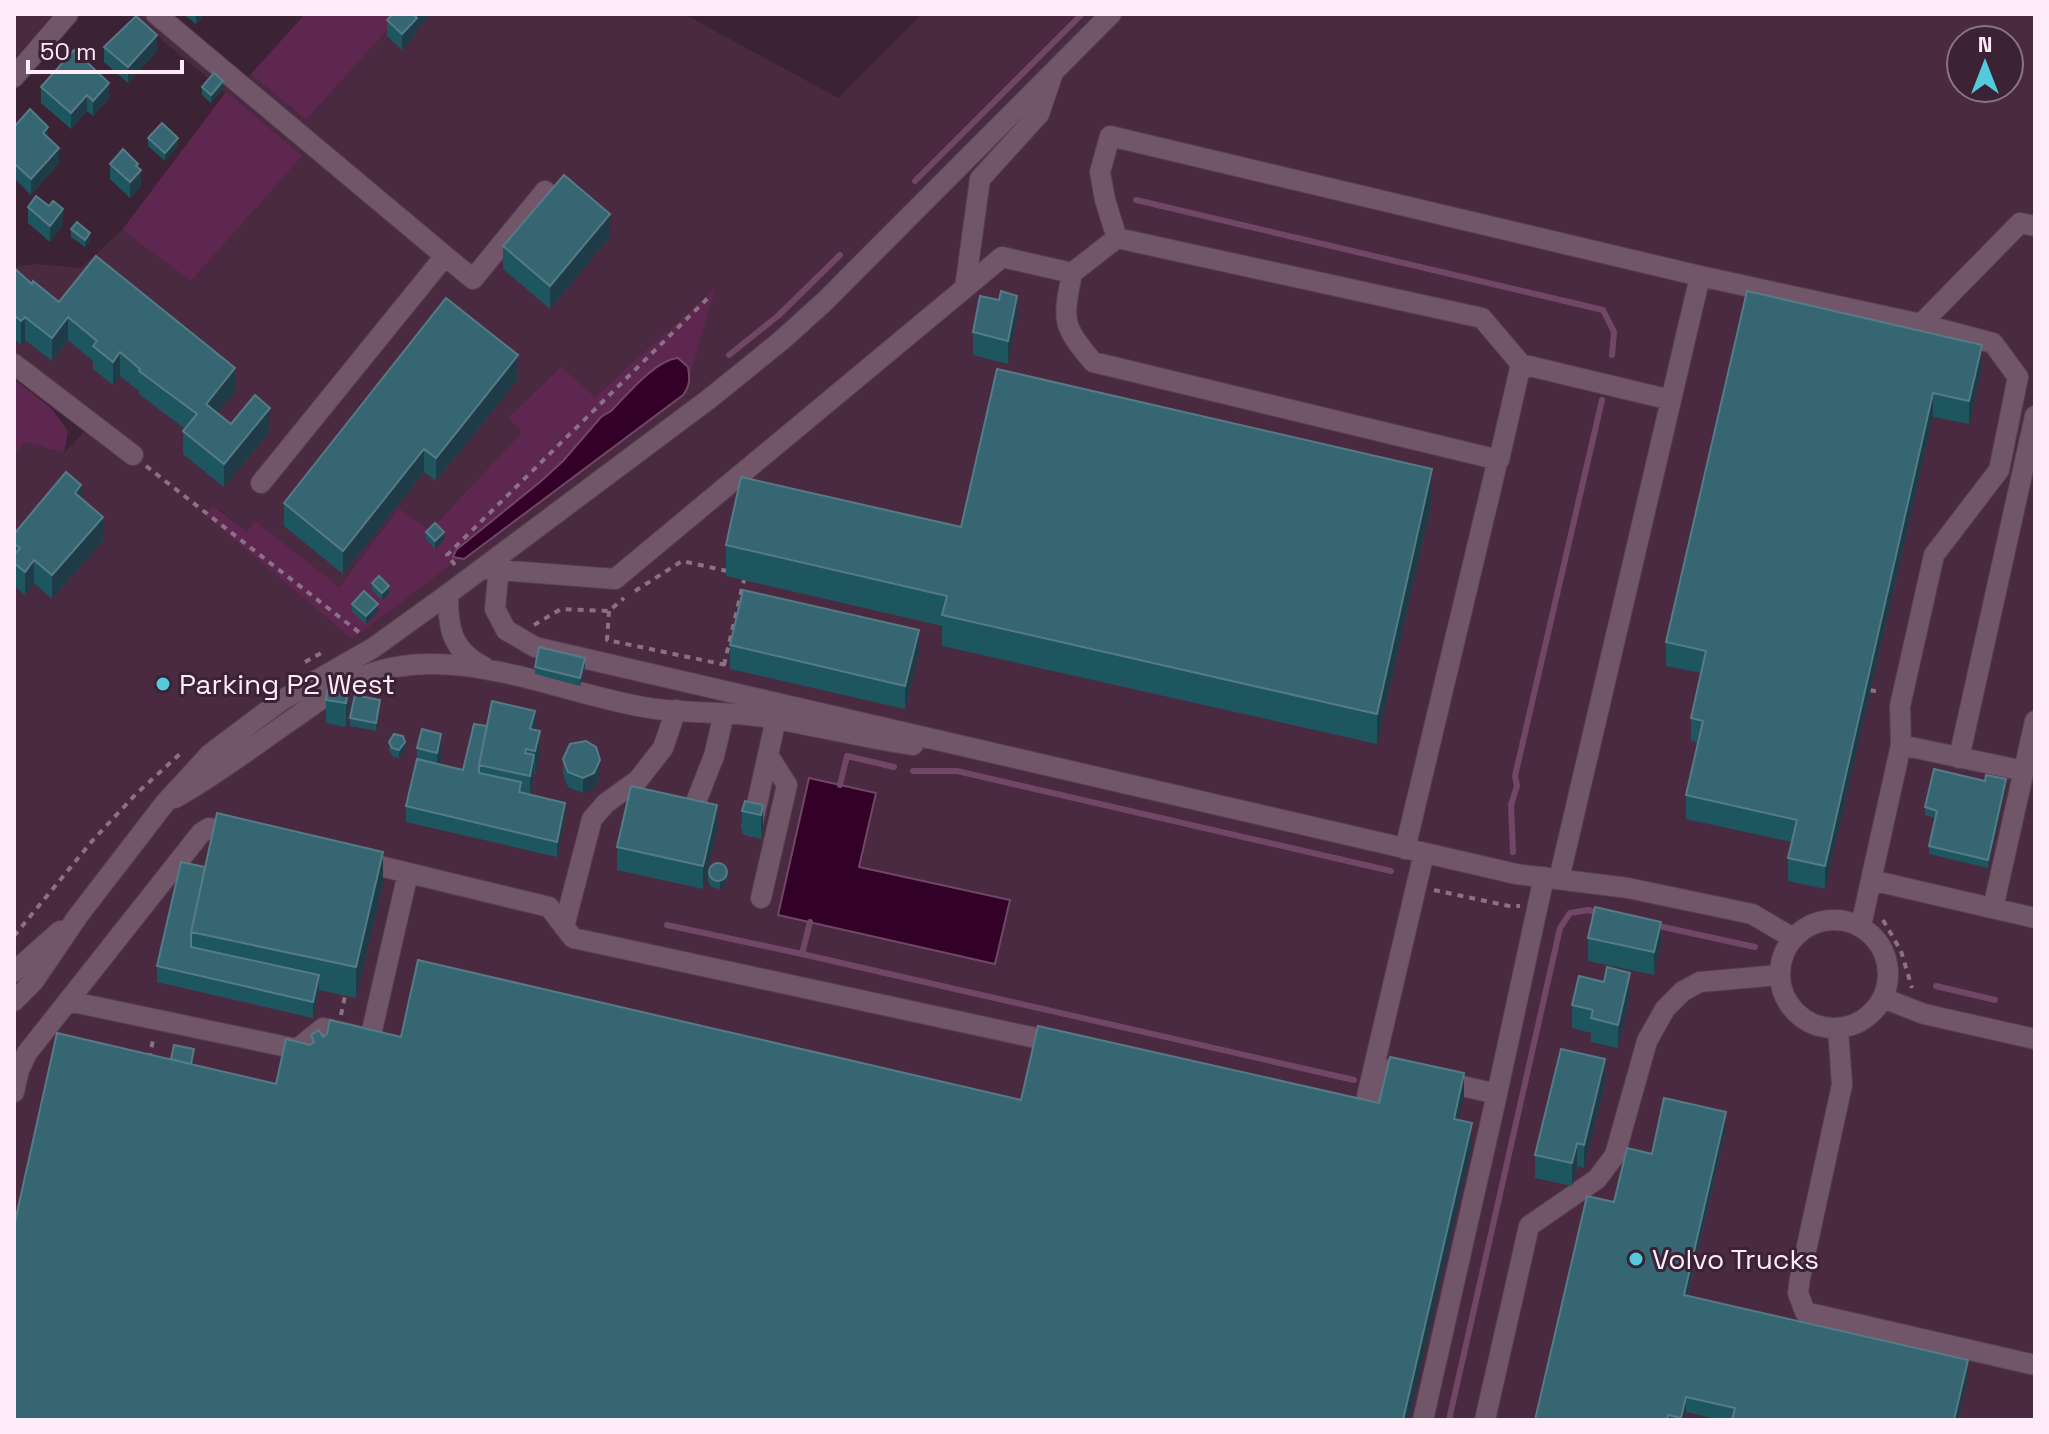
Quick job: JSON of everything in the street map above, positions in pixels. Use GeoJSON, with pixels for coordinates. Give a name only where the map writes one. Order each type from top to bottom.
{"type":"FeatureCollection","features":[{"type":"Feature","properties":{"kind":"street"},"geometry":{"type":"LineString","coordinates":[[14,77],[68,14]]}},
{"type":"Feature","properties":{"kind":"street"},"geometry":{"type":"LineString","coordinates":[[156,14],[473,279],[545,191]]}},
{"type":"Feature","properties":{"kind":"street"},"geometry":{"type":"LineString","coordinates":[[14,1001],[33,982],[78,916],[188,774],[210,754],[270,709],[373,648],[486,569],[782,340],[824,302],[1111,14]]}},
{"type":"Feature","properties":{"kind":"street"},"geometry":{"type":"LineString","coordinates":[[965,288],[980,179],[1039,114],[1053,72]]}},
{"type":"Feature","properties":{"kind":"street"},"geometry":{"type":"LineString","coordinates":[[1117,238],[1100,172],[1110,136],[1993,343],[2018,377],[1999,470],[1934,555],[1900,706],[1901,745],[1861,926]]}},
{"type":"Feature","properties":{"kind":"street"},"geometry":{"type":"LineString","coordinates":[[1921,324],[2028,225]]}},
{"type":"Feature","properties":{"kind":"street"},"geometry":{"type":"LineString","coordinates":[[1117,238],[1072,273],[1065,311],[1071,336],[1093,362],[1498,459]]}},
{"type":"Feature","properties":{"kind":"street"},"geometry":{"type":"LineString","coordinates":[[1117,238],[1482,318],[1521,364],[1671,400]]}},
{"type":"Feature","properties":{"kind":"street"},"geometry":{"type":"LineString","coordinates":[[261,483],[445,256]]}},
{"type":"Feature","properties":{"kind":"street"},"geometry":{"type":"LineString","coordinates":[[486,569],[615,579],[1002,257],[1072,273]]}},
{"type":"Feature","properties":{"kind":"street"},"geometry":{"type":"LineString","coordinates":[[1423,1420],[1497,1094],[1700,276]]}},
{"type":"Feature","properties":{"kind":"street"},"geometry":{"type":"LineString","coordinates":[[14,364],[133,455]]}},
{"type":"Feature","properties":{"kind":"street"},"geometry":{"type":"LineString","coordinates":[[1497,1094],[1391,1069],[1356,1107],[1521,364]]}},
{"type":"Feature","properties":{"kind":"street"},"geometry":{"type":"LineString","coordinates":[[1959,758],[2035,416]]}},
{"type":"Feature","properties":{"kind":"street"},"geometry":{"type":"LineString","coordinates":[[486,569],[495,609],[506,630],[535,647],[1516,874],[1628,888],[1752,914],[1793,938]]}},
{"type":"Feature","properties":{"kind":"street"},"geometry":{"type":"LineString","coordinates":[[448,594],[451,631],[461,651],[495,672]]}},
{"type":"Feature","properties":{"kind":"street"},"geometry":{"type":"LineString","coordinates":[[165,803],[207,780],[334,690],[391,667],[421,663],[450,664],[495,672],[649,708],[776,719],[861,738],[924,747],[957,743]]}},
{"type":"Feature","properties":{"kind":"street"},"geometry":{"type":"LineString","coordinates":[[564,927],[592,819],[606,803],[638,780],[663,748],[676,710]]}},
{"type":"Feature","properties":{"kind":"street"},"geometry":{"type":"LineString","coordinates":[[688,822],[714,756],[724,714]]}},
{"type":"Feature","properties":{"kind":"street"},"geometry":{"type":"LineString","coordinates":[[752,826],[776,719]]}},
{"type":"Feature","properties":{"kind":"street"},"geometry":{"type":"LineString","coordinates":[[1993,908],[2035,721]]}},
{"type":"Feature","properties":{"kind":"street"},"geometry":{"type":"LineString","coordinates":[[1901,745],[2024,771]]}},
{"type":"Feature","properties":{"kind":"street"},"geometry":{"type":"LineString","coordinates":[[761,898],[787,785],[768,755]]}},
{"type":"Feature","properties":{"kind":"street"},"geometry":{"type":"LineString","coordinates":[[14,1092],[27,1053],[201,833],[209,828],[254,836]]}},
{"type":"Feature","properties":{"kind":"street"},"geometry":{"type":"LineString","coordinates":[[346,858],[549,907],[573,938],[1085,1048]]}},
{"type":"Feature","properties":{"kind":"street"},"geometry":{"type":"LineString","coordinates":[[68,1001],[297,1049],[323,1028],[370,1039],[408,873]]}},
{"type":"Feature","properties":{"kind":"street"},"geometry":{"type":"LineString","coordinates":[[1871,880],[2035,918]]}},
{"type":"Feature","properties":{"kind":"street"},"geometry":{"type":"LineString","coordinates":[[14,972],[78,916]]}},
{"type":"Feature","properties":{"kind":"street"},"geometry":{"type":"LineString","coordinates":[[1825,920],[1843,920],[1861,926],[1874,936],[1888,965],[1888,982],[1883,998],[1865,1019],[1852,1025],[1838,1028],[1821,1026],[1805,1019],[1792,1007],[1783,992],[1780,975],[1786,949],[1793,938],[1808,926],[1825,920]]}},
{"type":"Feature","properties":{"kind":"street"},"geometry":{"type":"LineString","coordinates":[[1485,1420],[1529,1226],[1597,1179],[1615,1155],[1647,1041],[1665,1009],[1683,991],[1700,982],[1780,975]]}},
{"type":"Feature","properties":{"kind":"street"},"geometry":{"type":"LineString","coordinates":[[1883,998],[1924,1014],[2035,1039]]}},
{"type":"Feature","properties":{"kind":"street"},"geometry":{"type":"LineString","coordinates":[[1838,1028],[1842,1085],[1800,1278],[1798,1293],[1805,1312],[2035,1365]]}},
{"type":"Feature","properties":{"kind":"path"},"geometry":{"type":"LineString","coordinates":[[486,569],[447,555],[711,295]]}},
{"type":"Feature","properties":{"kind":"path"},"geometry":{"type":"LineString","coordinates":[[133,455],[365,637]]}},
{"type":"Feature","properties":{"kind":"path"},"geometry":{"type":"LineString","coordinates":[[724,665],[744,580]]}},
{"type":"Feature","properties":{"kind":"path"},"geometry":{"type":"LineString","coordinates":[[609,611],[607,640],[731,666]]}},
{"type":"Feature","properties":{"kind":"path"},"geometry":{"type":"LineString","coordinates":[[1870,690],[1879,692]]}},
{"type":"Feature","properties":{"kind":"path"},"geometry":{"type":"LineString","coordinates":[[1432,889],[1509,906],[1520,905]]}},
{"type":"Feature","properties":{"kind":"path"},"geometry":{"type":"LineString","coordinates":[[1882,919],[1901,951],[1910,985],[1917,992]]}},
{"type":"Feature","properties":{"kind":"path"},"geometry":{"type":"LineString","coordinates":[[148,1065],[156,1029]]}},
{"type":"Feature","properties":{"kind":"shaded area"},"geometry":{"type":"Polygon","coordinates":[[[14,14],[53,14],[14,59],[14,14]]]}},
{"type":"Feature","properties":{"kind":"shaded area","name":"Volvo Trucks"},"geometry":{"type":"Polygon","coordinates":[[[131,14],[167,14],[246,80],[251,74],[306,120],[402,14],[684,14],[838,98],[922,14],[2035,14],[2035,1420],[14,1420],[14,455],[25,442],[64,453],[94,421],[14,357],[14,267],[36,264],[81,268],[122,230],[191,281],[301,156],[131,14]],[[715,289],[595,397],[561,366],[508,418],[522,432],[430,530],[399,508],[338,588],[255,522],[247,532],[214,506],[352,639],[715,289]]]}},
{"type":"Feature","properties":{"kind":"shaded area"},"geometry":{"type":"Polygon","coordinates":[[[305,14],[402,14],[306,120],[251,74],[305,14]]]}},
{"type":"Feature","properties":{"kind":"shaded area"},"geometry":{"type":"Polygon","coordinates":[[[226,92],[302,156],[191,281],[122,230],[226,92]]]}},
{"type":"Feature","properties":{"kind":"shaded area"},"geometry":{"type":"Polygon","coordinates":[[[716,287],[686,388],[352,639],[205,515],[213,506],[247,532],[255,521],[339,587],[399,508],[430,530],[522,432],[508,418],[561,366],[595,397],[716,287]]]}},
{"type":"Feature","properties":{"kind":"shaded area"},"geometry":{"type":"Polygon","coordinates":[[[678,358],[689,371],[688,385],[683,395],[464,559],[453,557],[456,550],[563,461],[601,417],[642,379],[660,365],[678,358]]]}},
{"type":"Feature","properties":{"kind":"shaded area"},"geometry":{"type":"Polygon","coordinates":[[[14,379],[51,408],[68,431],[64,453],[25,442],[14,455],[14,379]]]}},
{"type":"Feature","properties":{"kind":"shaded area"},"geometry":{"type":"Polygon","coordinates":[[[809,778],[876,793],[859,867],[1010,900],[995,964],[778,915],[809,778]]]}},
{"type":"Feature","properties":{"kind":"building"},"geometry":{"type":"Polygon","coordinates":[[[393,14],[416,14],[417,18],[402,34],[387,20],[393,14]]]}},
{"type":"Feature","properties":{"kind":"building"},"geometry":{"type":"Polygon","coordinates":[[[136,16],[157,35],[128,67],[104,47],[136,16]]]}},
{"type":"Feature","properties":{"kind":"building"},"geometry":{"type":"Polygon","coordinates":[[[74,50],[109,83],[93,101],[87,95],[71,113],[41,87],[74,50]]]}},
{"type":"Feature","properties":{"kind":"building"},"geometry":{"type":"Polygon","coordinates":[[[214,73],[223,81],[211,95],[202,87],[214,73]]]}},
{"type":"Feature","properties":{"kind":"building"},"geometry":{"type":"Polygon","coordinates":[[[30,109],[48,127],[43,133],[59,148],[31,179],[14,163],[14,127],[30,109]]]}},
{"type":"Feature","properties":{"kind":"building"},"geometry":{"type":"Polygon","coordinates":[[[162,123],[178,138],[165,153],[148,138],[162,123]]]}},
{"type":"Feature","properties":{"kind":"building"},"geometry":{"type":"Polygon","coordinates":[[[123,149],[141,170],[130,182],[110,164],[123,149]]]}},
{"type":"Feature","properties":{"kind":"building"},"geometry":{"type":"Polygon","coordinates":[[[564,175],[610,214],[550,286],[503,246],[564,175]]]}},
{"type":"Feature","properties":{"kind":"building"},"geometry":{"type":"Polygon","coordinates":[[[36,196],[49,206],[53,201],[63,209],[50,226],[28,207],[36,196]]]}},
{"type":"Feature","properties":{"kind":"building"},"geometry":{"type":"Polygon","coordinates":[[[77,222],[90,233],[85,240],[71,229],[77,222]]]}},
{"type":"Feature","properties":{"kind":"building"},"geometry":{"type":"Polygon","coordinates":[[[96,256],[235,368],[206,404],[231,424],[255,395],[270,408],[224,464],[183,431],[197,414],[139,371],[120,352],[113,362],[93,346],[97,341],[68,317],[52,338],[25,317],[21,321],[14,315],[14,268],[59,302],[96,256]]]}},
{"type":"Feature","properties":{"kind":"building"},"geometry":{"type":"Polygon","coordinates":[[[1001,291],[1017,296],[1008,341],[973,332],[980,296],[999,300],[1001,291]]]}},
{"type":"Feature","properties":{"kind":"building"},"geometry":{"type":"Polygon","coordinates":[[[1747,291],[1982,345],[1969,401],[1933,393],[1825,866],[1788,858],[1797,820],[1686,795],[1703,721],[1691,718],[1706,651],[1666,642],[1747,291]]]}},
{"type":"Feature","properties":{"kind":"building"},"geometry":{"type":"Polygon","coordinates":[[[446,298],[518,355],[436,458],[424,449],[343,551],[284,503],[446,298]]]}},
{"type":"Feature","properties":{"kind":"building"},"geometry":{"type":"Polygon","coordinates":[[[997,369],[1432,469],[1377,714],[942,615],[947,596],[726,545],[741,477],[961,527],[997,369]]]}},
{"type":"Feature","properties":{"kind":"building"},"geometry":{"type":"Polygon","coordinates":[[[66,472],[81,485],[75,493],[103,517],[52,575],[34,560],[25,572],[14,563],[14,555],[20,548],[14,543],[14,534],[66,472]]]}},
{"type":"Feature","properties":{"kind":"building"},"geometry":{"type":"Polygon","coordinates":[[[435,523],[444,532],[435,541],[426,532],[435,523]]]}},
{"type":"Feature","properties":{"kind":"building"},"geometry":{"type":"Polygon","coordinates":[[[379,576],[389,586],[382,593],[372,583],[379,576]]]}},
{"type":"Feature","properties":{"kind":"building"},"geometry":{"type":"Polygon","coordinates":[[[743,590],[919,630],[905,686],[730,645],[743,590]]]}},
{"type":"Feature","properties":{"kind":"building"},"geometry":{"type":"Polygon","coordinates":[[[364,591],[378,604],[366,616],[352,604],[364,591]]]}},
{"type":"Feature","properties":{"kind":"building"},"geometry":{"type":"Polygon","coordinates":[[[539,647],[585,658],[580,678],[535,667],[539,647]]]}},
{"type":"Feature","properties":{"kind":"building"},"geometry":{"type":"Polygon","coordinates":[[[329,681],[349,685],[346,703],[326,700],[329,681]]]}},
{"type":"Feature","properties":{"kind":"building"},"geometry":{"type":"Polygon","coordinates":[[[355,695],[380,700],[376,723],[350,718],[355,695]]]}},
{"type":"Feature","properties":{"kind":"building"},"geometry":{"type":"Polygon","coordinates":[[[492,701],[535,711],[530,729],[540,731],[535,751],[526,749],[525,753],[534,755],[530,776],[479,765],[492,701]]]}},
{"type":"Feature","properties":{"kind":"building"},"geometry":{"type":"Polygon","coordinates":[[[474,724],[487,726],[479,773],[521,782],[519,792],[565,803],[557,842],[406,806],[417,759],[463,770],[474,724]]]}},
{"type":"Feature","properties":{"kind":"building"},"geometry":{"type":"Polygon","coordinates":[[[422,729],[441,734],[437,753],[417,748],[422,729]]]}},
{"type":"Feature","properties":{"kind":"building"},"geometry":{"type":"Polygon","coordinates":[[[394,734],[403,736],[405,742],[399,750],[392,748],[389,742],[394,734]]]}},
{"type":"Feature","properties":{"kind":"building"},"geometry":{"type":"Polygon","coordinates":[[[586,741],[596,747],[600,760],[594,773],[583,778],[568,772],[563,759],[570,744],[586,741]]]}},
{"type":"Feature","properties":{"kind":"building"},"geometry":{"type":"Polygon","coordinates":[[[1934,769],[1985,781],[1986,775],[2006,779],[1988,860],[1929,846],[1937,811],[1925,807],[1934,769]]]}},
{"type":"Feature","properties":{"kind":"building"},"geometry":{"type":"Polygon","coordinates":[[[631,786],[717,805],[703,866],[617,847],[631,786]]]}},
{"type":"Feature","properties":{"kind":"building"},"geometry":{"type":"Polygon","coordinates":[[[745,801],[763,805],[761,815],[742,811],[745,801]]]}},
{"type":"Feature","properties":{"kind":"building"},"geometry":{"type":"Polygon","coordinates":[[[217,813],[383,852],[356,967],[191,932],[217,813]]]}},
{"type":"Feature","properties":{"kind":"building"},"geometry":{"type":"Polygon","coordinates":[[[181,862],[205,867],[191,932],[191,947],[319,975],[313,1002],[157,966],[181,862]]]}},
{"type":"Feature","properties":{"kind":"building"},"geometry":{"type":"Polygon","coordinates":[[[718,863],[727,872],[718,881],[709,872],[718,863]]]}},
{"type":"Feature","properties":{"kind":"building"},"geometry":{"type":"Polygon","coordinates":[[[1595,907],[1661,922],[1654,952],[1588,938],[1595,907]]]}},
{"type":"Feature","properties":{"kind":"building"},"geometry":{"type":"Polygon","coordinates":[[[418,960],[1021,1100],[1038,1026],[1379,1103],[1390,1057],[1464,1073],[1454,1119],[1472,1123],[1403,1420],[14,1420],[14,1226],[57,1033],[276,1084],[286,1039],[310,1045],[314,1042],[311,1035],[319,1030],[323,1037],[327,1034],[330,1020],[401,1037],[418,960]]]}},
{"type":"Feature","properties":{"kind":"building"},"geometry":{"type":"Polygon","coordinates":[[[1607,967],[1630,973],[1618,1025],[1591,1018],[1593,1010],[1572,1005],[1579,976],[1604,982],[1607,967]]]}},
{"type":"Feature","properties":{"kind":"building"},"geometry":{"type":"Polygon","coordinates":[[[174,1045],[194,1049],[191,1064],[171,1059],[174,1045]]]}},
{"type":"Feature","properties":{"kind":"building"},"geometry":{"type":"Polygon","coordinates":[[[1561,1049],[1605,1059],[1584,1145],[1577,1143],[1572,1163],[1535,1155],[1561,1049]]]}},
{"type":"Feature","properties":{"kind":"building","name":"Volvo Trucks"},"geometry":{"type":"Polygon","coordinates":[[[1664,1098],[1726,1112],[1684,1295],[1968,1360],[1954,1420],[1732,1420],[1735,1408],[1686,1397],[1681,1418],[1668,1415],[1667,1420],[1535,1420],[1587,1196],[1614,1202],[1627,1148],[1652,1154],[1664,1098]]]}},
{"type":"Feature","properties":{"kind":"waterway"},"geometry":{"type":"LineString","coordinates":[[915,181],[1082,14]]}},
{"type":"Feature","properties":{"kind":"waterway"},"geometry":{"type":"LineString","coordinates":[[1136,200],[1603,310],[1614,332],[1612,355]]}},
{"type":"Feature","properties":{"kind":"waterway"},"geometry":{"type":"LineString","coordinates":[[729,355],[779,315],[840,255]]}},
{"type":"Feature","properties":{"kind":"waterway"},"geometry":{"type":"LineString","coordinates":[[1513,852],[1511,805],[1517,786],[1515,776],[1602,400]]}},
{"type":"Feature","properties":{"kind":"waterway"},"geometry":{"type":"LineString","coordinates":[[840,785],[847,756],[894,767]]}},
{"type":"Feature","properties":{"kind":"waterway"},"geometry":{"type":"LineString","coordinates":[[913,771],[957,771],[1391,871]]}},
{"type":"Feature","properties":{"kind":"waterway"},"geometry":{"type":"LineString","coordinates":[[1449,1420],[1560,928],[1570,913],[1588,910],[1600,913]]}},
{"type":"Feature","properties":{"kind":"waterway"},"geometry":{"type":"LineString","coordinates":[[810,922],[802,954],[1354,1080]]}},
{"type":"Feature","properties":{"kind":"waterway"},"geometry":{"type":"LineString","coordinates":[[667,925],[802,954]]}},
{"type":"Feature","properties":{"kind":"waterway"},"geometry":{"type":"LineString","coordinates":[[1654,925],[1755,947]]}},
{"type":"Feature","properties":{"kind":"waterway"},"geometry":{"type":"LineString","coordinates":[[1936,986],[1995,1000]]}},
{"type":"Feature","properties":{"kind":"place","name":"Parking P2 West"},"geometry":{"type":"Point","coordinates":[163,684]}},
{"type":"Feature","properties":{"kind":"place","name":"Volvo Trucks"},"geometry":{"type":"Point","coordinates":[1636,1259]}}]}
